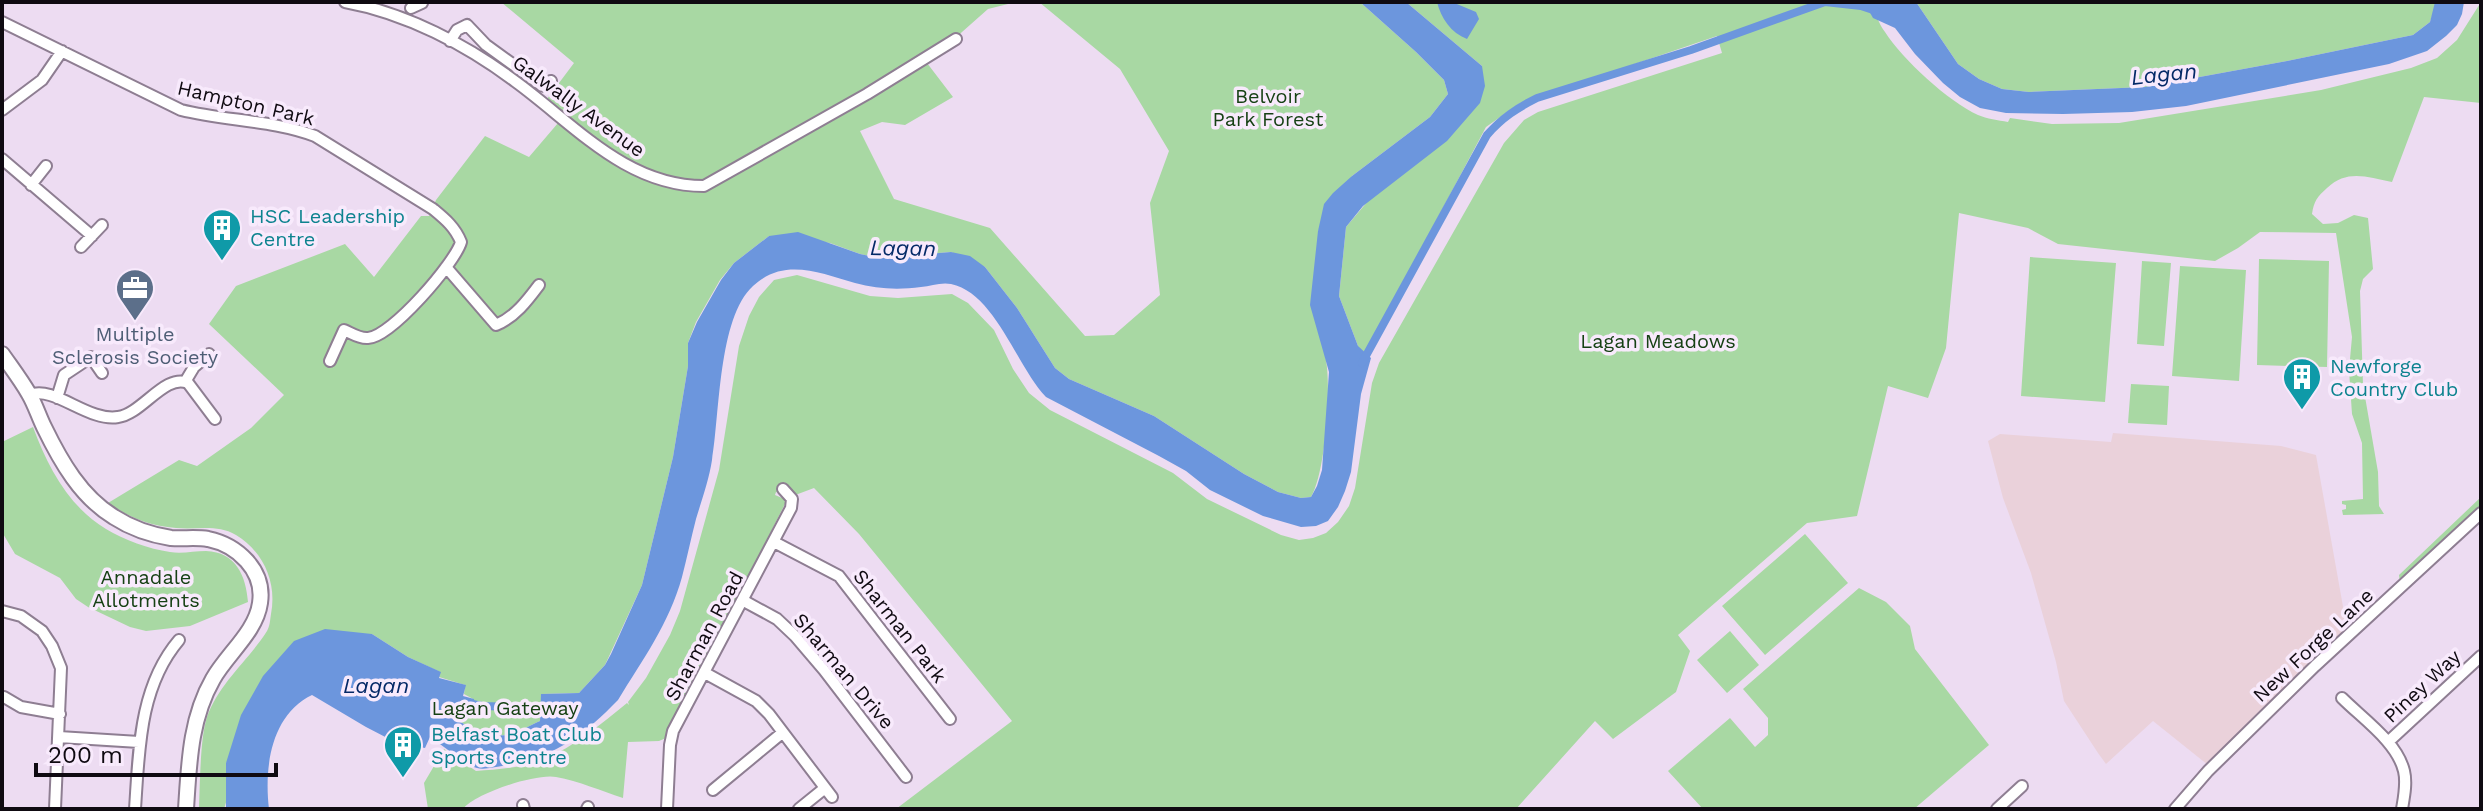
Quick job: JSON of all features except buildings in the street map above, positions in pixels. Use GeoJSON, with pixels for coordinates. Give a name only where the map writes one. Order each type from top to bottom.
{"type":"FeatureCollection","features":[{"type":"Feature","properties":{"kind":"street","name":"Galwally Avenue"},"geometry":{"type":"LineString","coordinates":[[345,2],[359,3],[450,41],[514,80],[623,164],[658,180],[681,186],[704,186],[867,94],[956,39]]}},
{"type":"Feature","properties":{"kind":"street"},"geometry":{"type":"LineString","coordinates":[[411,8],[422,5]]}},
{"type":"Feature","properties":{"kind":"street","name":"Hampton Park"},"geometry":{"type":"LineString","coordinates":[[2,22],[181,110],[208,117],[298,129],[315,136],[433,209],[457,231],[461,242],[459,250],[446,267]]}},
{"type":"Feature","properties":{"kind":"street"},"geometry":{"type":"LineString","coordinates":[[450,41],[457,30],[467,25],[480,40],[540,84],[544,86],[551,81]]}},
{"type":"Feature","properties":{"kind":"street"},"geometry":{"type":"LineString","coordinates":[[2,110],[42,80],[62,51]]}},
{"type":"Feature","properties":{"kind":"street"},"geometry":{"type":"LineString","coordinates":[[2,159],[92,236]]}},
{"type":"Feature","properties":{"kind":"street"},"geometry":{"type":"LineString","coordinates":[[31,185],[46,166]]}},
{"type":"Feature","properties":{"kind":"street"},"geometry":{"type":"LineString","coordinates":[[81,247],[102,225]]}},
{"type":"Feature","properties":{"kind":"street"},"geometry":{"type":"LineString","coordinates":[[330,361],[344,330],[365,339],[378,335],[404,316],[446,267],[496,325],[519,310],[539,285]]}},
{"type":"Feature","properties":{"kind":"street"},"geometry":{"type":"LineString","coordinates":[[2,354],[30,395],[69,473],[80,488],[112,516],[146,532],[222,543],[247,559],[255,572],[261,600],[258,613],[249,631],[215,676],[197,715],[190,752],[186,809]]}},
{"type":"Feature","properties":{"kind":"street"},"geometry":{"type":"LineString","coordinates":[[185,382],[194,367],[209,354]]}},
{"type":"Feature","properties":{"kind":"street"},"geometry":{"type":"LineString","coordinates":[[57,398],[64,375],[91,357],[102,373]]}},
{"type":"Feature","properties":{"kind":"street"},"geometry":{"type":"LineString","coordinates":[[30,395],[43,393],[93,414],[120,417],[171,383],[185,382]]}},
{"type":"Feature","properties":{"kind":"street"},"geometry":{"type":"LineString","coordinates":[[185,382],[215,419]]}},
{"type":"Feature","properties":{"kind":"street","name":"Sharman Road"},"geometry":{"type":"LineString","coordinates":[[667,809],[671,739],[793,503],[783,489]]}},
{"type":"Feature","properties":{"kind":"street","name":"New Forge Lane"},"geometry":{"type":"LineString","coordinates":[[2175,809],[2208,771],[2315,666],[2481,513]]}},
{"type":"Feature","properties":{"kind":"street","name":"Sharman Park"},"geometry":{"type":"LineString","coordinates":[[774,542],[839,576],[950,719]]}},
{"type":"Feature","properties":{"kind":"street","name":"Sharman Drive"},"geometry":{"type":"LineString","coordinates":[[744,601],[777,619],[795,636],[906,777]]}},
{"type":"Feature","properties":{"kind":"street"},"geometry":{"type":"LineString","coordinates":[[2,611],[14,613],[35,625],[52,646],[62,674],[55,809]]}},
{"type":"Feature","properties":{"kind":"street"},"geometry":{"type":"LineString","coordinates":[[135,809],[139,742],[152,690],[164,659],[179,640]]}},
{"type":"Feature","properties":{"kind":"street","name":"Piney Way"},"geometry":{"type":"LineString","coordinates":[[2388,742],[2481,656]]}},
{"type":"Feature","properties":{"kind":"street"},"geometry":{"type":"LineString","coordinates":[[705,673],[756,701],[828,793],[799,809]]}},
{"type":"Feature","properties":{"kind":"street"},"geometry":{"type":"LineString","coordinates":[[4,697],[21,707],[60,714]]}},
{"type":"Feature","properties":{"kind":"street"},"geometry":{"type":"LineString","coordinates":[[2342,698],[2388,742],[2401,761],[2406,780],[2402,809]]}},
{"type":"Feature","properties":{"kind":"street"},"geometry":{"type":"LineString","coordinates":[[713,790],[782,733]]}},
{"type":"Feature","properties":{"kind":"street"},"geometry":{"type":"LineString","coordinates":[[59,737],[139,742]]}},
{"type":"Feature","properties":{"kind":"street"},"geometry":{"type":"LineString","coordinates":[[1997,809],[2022,786]]}},
{"type":"Feature","properties":{"kind":"shaded area"},"geometry":{"type":"Polygon","coordinates":[[[2113,433],[2281,446],[2316,455],[2347,629],[2208,765],[2153,721],[2106,764],[2098,753],[2064,701],[2031,573],[2003,498],[1988,441],[2000,434],[2111,442],[2113,433]]]}},
{"type":"Feature","properties":{"kind":"green space"},"geometry":{"type":"Polygon","coordinates":[[[501,2],[1016,2],[988,9],[927,63],[953,97],[905,125],[882,122],[860,131],[894,199],[990,228],[1085,336],[1114,335],[1160,295],[1150,203],[1169,151],[1120,69],[1039,2],[1360,2],[1444,80],[1448,94],[1430,117],[1352,176],[1318,231],[1328,406],[1324,448],[1311,497],[1301,498],[1278,492],[1244,474],[1154,416],[1069,379],[1055,368],[1017,308],[985,267],[951,252],[879,258],[830,243],[769,236],[734,263],[720,280],[696,322],[688,343],[688,366],[673,457],[642,585],[605,665],[579,693],[542,694],[540,721],[511,734],[483,733],[441,710],[443,703],[466,712],[473,699],[464,694],[465,685],[439,677],[440,672],[408,657],[372,634],[226,763],[227,799],[224,809],[199,809],[207,717],[219,693],[268,629],[272,602],[270,580],[261,559],[236,535],[214,528],[176,528],[149,523],[108,503],[179,460],[197,466],[251,428],[284,395],[209,324],[236,286],[345,244],[374,277],[421,216],[429,216],[436,200],[485,136],[529,157],[564,116],[547,99],[574,63],[501,2]]]}},
{"type":"Feature","properties":{"kind":"green space","name":"Lagan Meadows"},"geometry":{"type":"Polygon","coordinates":[[[1406,2],[1864,2],[1914,67],[1966,109],[1996,120],[2008,122],[2010,118],[2052,124],[2119,123],[2321,90],[2411,68],[2437,58],[2457,40],[2481,2],[2481,103],[2424,97],[2392,182],[2358,176],[2342,178],[2321,194],[2312,214],[2323,224],[2338,223],[2354,215],[2368,218],[2373,269],[2363,279],[2360,291],[2363,385],[2378,472],[2379,506],[2384,514],[2343,515],[2342,510],[2346,509],[2346,505],[2342,501],[2363,499],[2362,443],[2352,414],[2349,370],[2352,337],[2336,233],[2260,232],[2215,261],[2058,244],[2028,228],[1959,213],[1946,348],[1928,398],[1888,386],[1857,516],[1807,523],[1678,635],[1690,651],[1676,692],[1613,739],[1595,721],[1516,809],[896,809],[1012,721],[859,534],[814,488],[790,497],[776,492],[775,495],[787,500],[666,738],[628,742],[623,798],[573,781],[547,777],[521,781],[493,791],[463,809],[428,809],[424,783],[444,749],[476,771],[528,764],[566,748],[627,703],[629,705],[670,635],[680,611],[719,470],[739,346],[759,297],[774,280],[797,275],[870,296],[898,298],[952,294],[968,303],[994,330],[1029,393],[1050,410],[1173,473],[1207,499],[1281,535],[1299,540],[1326,533],[1349,506],[1355,488],[1372,383],[1379,363],[1504,143],[1524,120],[1538,112],[1722,53],[1717,36],[1520,103],[1486,127],[1360,364],[1358,346],[1339,296],[1346,227],[1482,66],[1406,2]]]}},
{"type":"Feature","properties":{"kind":"green space"},"geometry":{"type":"Polygon","coordinates":[[[1916,2],[2436,4],[2430,22],[2413,35],[2145,87],[2029,92],[2002,89],[1979,79],[1958,64],[1916,2]]]}},
{"type":"Feature","properties":{"kind":"green space"},"geometry":{"type":"Polygon","coordinates":[[[2030,257],[2116,263],[2105,402],[2021,396],[2030,257]]]}},
{"type":"Feature","properties":{"kind":"green space"},"geometry":{"type":"Polygon","coordinates":[[[2259,259],[2329,261],[2327,367],[2257,365],[2259,259]]]}},
{"type":"Feature","properties":{"kind":"green space"},"geometry":{"type":"Polygon","coordinates":[[[2142,261],[2171,263],[2164,346],[2137,344],[2142,261]]]}},
{"type":"Feature","properties":{"kind":"green space"},"geometry":{"type":"Polygon","coordinates":[[[2180,266],[2246,270],[2239,381],[2172,376],[2180,266]]]}},
{"type":"Feature","properties":{"kind":"green space"},"geometry":{"type":"Polygon","coordinates":[[[2131,384],[2169,386],[2167,425],[2128,423],[2131,384]]]}},
{"type":"Feature","properties":{"kind":"green space","name":"Annadale Allotments"},"geometry":{"type":"Polygon","coordinates":[[[33,427],[45,457],[61,484],[93,520],[121,537],[154,549],[174,553],[206,551],[225,556],[242,575],[248,602],[190,626],[146,631],[130,627],[88,607],[76,599],[60,578],[15,554],[2,532],[2,442],[33,427]]]}},
{"type":"Feature","properties":{"kind":"green space"},"geometry":{"type":"Polygon","coordinates":[[[2481,497],[2481,505],[2400,583],[2399,575],[2481,497]]]}},
{"type":"Feature","properties":{"kind":"green space"},"geometry":{"type":"Polygon","coordinates":[[[1805,534],[1848,583],[1765,655],[1722,606],[1805,534]]]}},
{"type":"Feature","properties":{"kind":"green space"},"geometry":{"type":"Polygon","coordinates":[[[1859,588],[1886,602],[1910,626],[1915,649],[1989,745],[1914,809],[1703,809],[1668,771],[1730,718],[1755,747],[1768,735],[1768,718],[1743,689],[1859,588]]]}},
{"type":"Feature","properties":{"kind":"green space"},"geometry":{"type":"Polygon","coordinates":[[[1730,631],[1759,665],[1727,693],[1697,660],[1730,631]]]}},
{"type":"Feature","properties":{"kind":"water","name":"Lagan"},"geometry":{"type":"Polygon","coordinates":[[[1360,2],[1406,2],[1482,66],[1485,86],[1480,103],[1447,141],[1363,206],[1346,227],[1339,296],[1358,346],[1371,358],[1361,394],[1351,472],[1338,507],[1328,521],[1301,527],[1263,516],[1210,490],[1186,471],[1046,397],[993,316],[967,290],[951,284],[879,288],[802,270],[777,272],[753,286],[733,320],[722,368],[711,467],[677,594],[646,655],[618,700],[605,713],[579,735],[551,752],[520,763],[480,769],[430,737],[425,748],[395,742],[312,695],[287,715],[273,744],[268,776],[269,809],[226,809],[226,763],[241,715],[263,676],[294,641],[325,629],[372,634],[408,657],[441,672],[439,678],[466,685],[463,696],[474,699],[476,713],[444,703],[441,710],[483,733],[511,734],[540,721],[541,694],[579,693],[605,665],[642,585],[673,457],[688,366],[688,343],[721,280],[734,263],[769,236],[798,232],[879,258],[951,252],[970,256],[985,267],[1017,308],[1055,368],[1069,379],[1154,416],[1244,474],[1278,492],[1301,498],[1311,497],[1322,470],[1329,372],[1310,305],[1324,204],[1352,176],[1430,117],[1448,94],[1444,80],[1360,2]]]}},
{"type":"Feature","properties":{"kind":"water"},"geometry":{"type":"Polygon","coordinates":[[[1437,2],[1452,2],[1476,12],[1479,19],[1467,39],[1448,24],[1437,2]]]}},
{"type":"Feature","properties":{"kind":"water"},"geometry":{"type":"Polygon","coordinates":[[[1864,2],[1916,2],[1958,64],[1979,79],[2002,89],[2029,92],[2145,87],[2413,35],[2430,22],[2435,2],[2464,2],[2457,25],[2446,36],[2427,51],[2389,64],[2186,106],[2132,112],[2063,114],[2006,113],[1980,108],[1960,97],[1915,54],[1895,28],[1873,18],[1864,2]]]}},
{"type":"Feature","properties":{"kind":"waterway"},"geometry":{"type":"LineString","coordinates":[[1362,363],[1487,135],[1510,114],[1537,98],[1691,50],[1825,2],[1876,11]]}},
{"type":"Feature","properties":{"kind":"waterway"},"geometry":{"type":"LineString","coordinates":[[468,703],[550,708]]}},
{"type":"Feature","properties":{"kind":"place","name":"HSC Leadership Centre"},"geometry":{"type":"Point","coordinates":[222,262]}},
{"type":"Feature","properties":{"kind":"place","name":"Multiple Sclerosis Society"},"geometry":{"type":"Point","coordinates":[135,322]}},
{"type":"Feature","properties":{"kind":"place","name":"Newforge Country Club"},"geometry":{"type":"Point","coordinates":[2302,411]}},
{"type":"Feature","properties":{"kind":"place","name":"Belfast Boat Club Sports Centre"},"geometry":{"type":"Point","coordinates":[403,779]}},
{"type":"Feature","properties":{"kind":"park label","name":"Belvoir Park Forest"},"geometry":{"type":"Point","coordinates":[1268,108]}},
{"type":"Feature","properties":{"kind":"park label","name":"Lagan Gateway"},"geometry":{"type":"Point","coordinates":[505,708]}}]}
